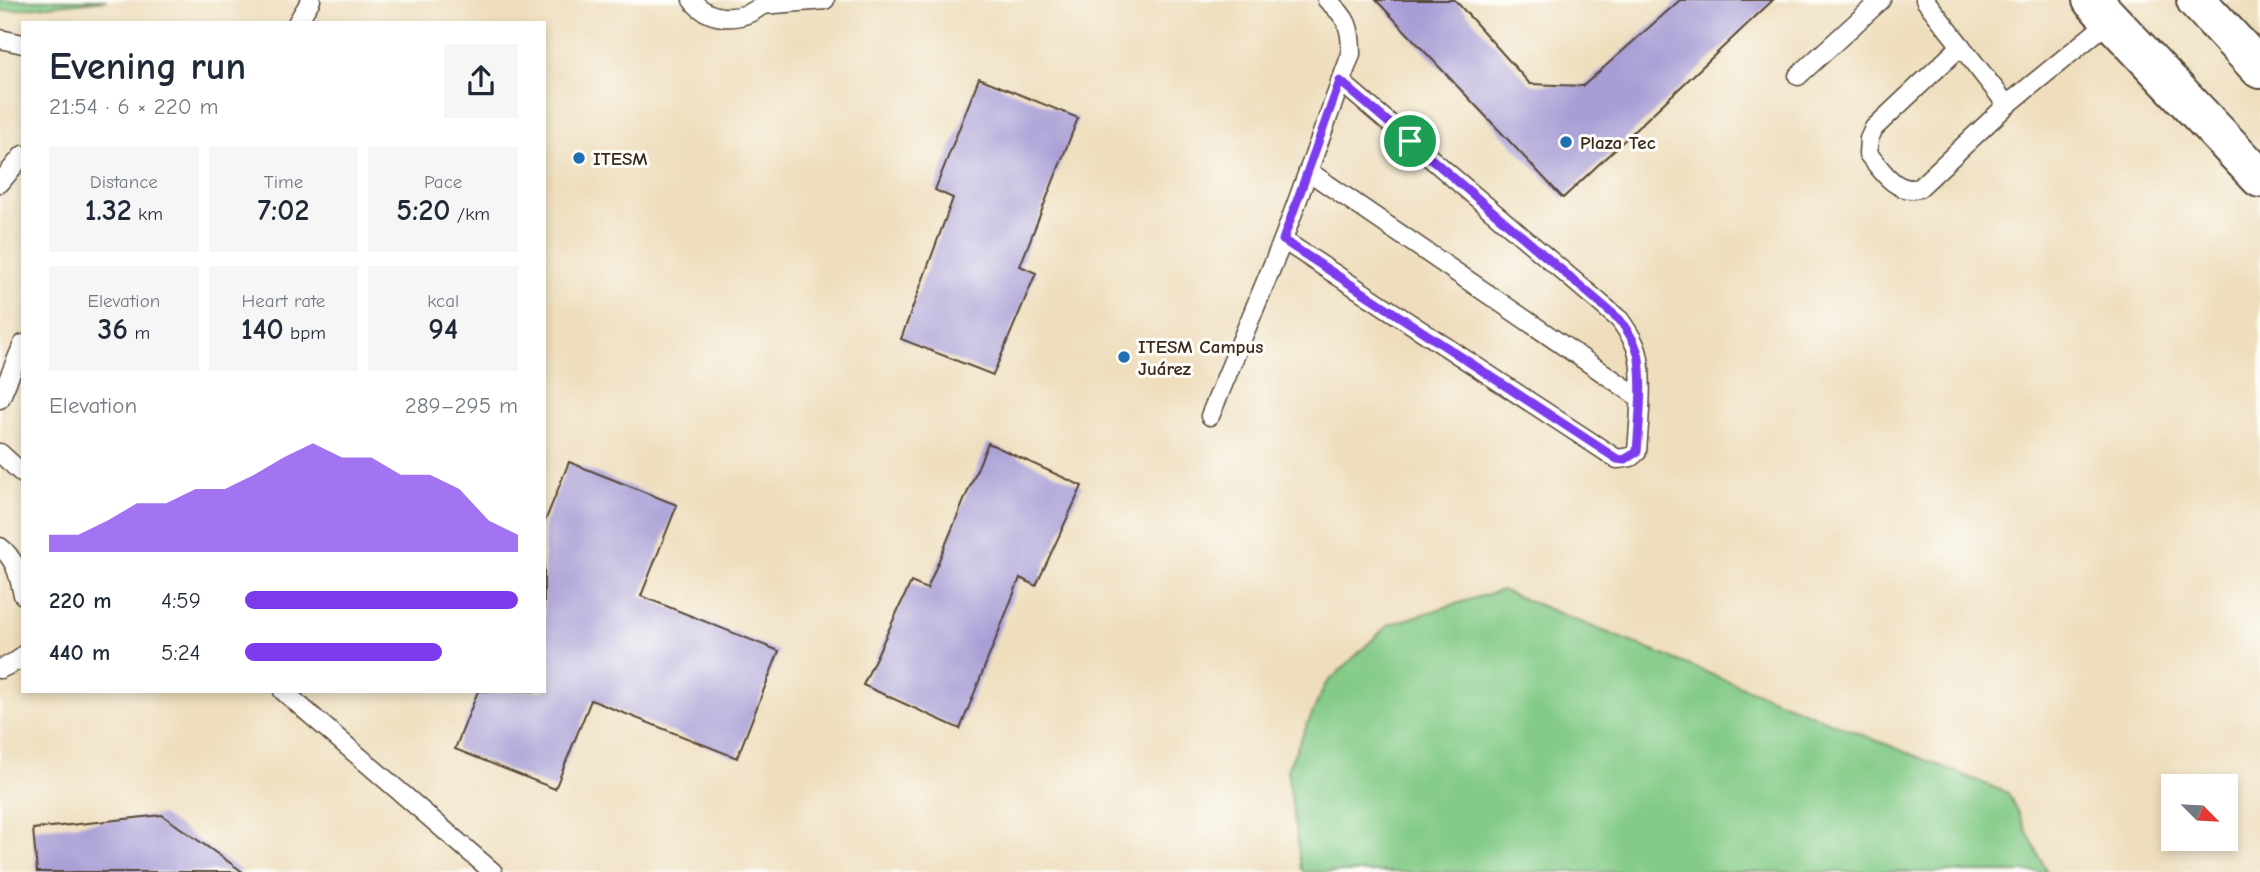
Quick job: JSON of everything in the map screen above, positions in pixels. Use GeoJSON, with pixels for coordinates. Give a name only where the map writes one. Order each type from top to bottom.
{"type":"FeatureCollection","features":[{"type":"Feature","properties":{"kind":"main road"},"geometry":{"type":"LineString","coordinates":[[2196,0],[2260,69]]}},
{"type":"Feature","properties":{"kind":"main road"},"geometry":{"type":"LineString","coordinates":[[2101,10],[2260,178]]}},
{"type":"Feature","properties":{"kind":"lane"},"geometry":{"type":"LineString","coordinates":[[299,21],[311,0]]}},
{"type":"Feature","properties":{"kind":"lane"},"geometry":{"type":"LineString","coordinates":[[692,0],[697,6],[721,18],[746,15],[764,3],[825,0]]}},
{"type":"Feature","properties":{"kind":"lane"},"geometry":{"type":"LineString","coordinates":[[1210,416],[1283,240],[1351,54],[1351,33],[1342,12],[1327,0]]}},
{"type":"Feature","properties":{"kind":"lane"},"geometry":{"type":"LineString","coordinates":[[1798,76],[1881,0]]}},
{"type":"Feature","properties":{"kind":"lane"},"geometry":{"type":"LineString","coordinates":[[1925,0],[2007,105]]}},
{"type":"Feature","properties":{"kind":"lane"},"geometry":{"type":"LineString","coordinates":[[1961,46],[1874,128],[1869,139],[1868,154],[1897,186],[1904,189],[1919,188],[2007,105],[2101,10]]}},
{"type":"Feature","properties":{"kind":"lane"},"geometry":{"type":"LineString","coordinates":[[0,39],[21,44]]}},
{"type":"Feature","properties":{"kind":"lane"},"geometry":{"type":"LineString","coordinates":[[1283,240],[1617,459],[1624,460],[1637,452],[1639,357],[1631,336],[1620,320],[1340,81]]}},
{"type":"Feature","properties":{"kind":"lane"},"geometry":{"type":"LineString","coordinates":[[0,183],[21,157]]}},
{"type":"Feature","properties":{"kind":"lane"},"geometry":{"type":"LineString","coordinates":[[1308,172],[1640,398]]}},
{"type":"Feature","properties":{"kind":"lane"},"geometry":{"type":"LineString","coordinates":[[0,399],[21,349]]}},
{"type":"Feature","properties":{"kind":"lane"},"geometry":{"type":"LineString","coordinates":[[0,453],[21,472]]}},
{"type":"Feature","properties":{"kind":"lane"},"geometry":{"type":"LineString","coordinates":[[0,547],[17,568],[21,586]]}},
{"type":"Feature","properties":{"kind":"lane"},"geometry":{"type":"LineString","coordinates":[[1,669],[21,658]]}},
{"type":"Feature","properties":{"kind":"lane"},"geometry":{"type":"LineString","coordinates":[[285,693],[493,872]]}},
{"type":"Feature","properties":{"kind":"green space"},"geometry":{"type":"Polygon","coordinates":[[[0,0],[107,0],[0,11],[0,0]]]}},
{"type":"Feature","properties":{"kind":"green space"},"geometry":{"type":"Polygon","coordinates":[[[1501,590],[2008,793],[2047,872],[1304,872],[1301,868],[1287,770],[1325,685],[1388,625],[1501,590]]]}},
{"type":"Feature","properties":{"kind":"building","name":"Plaza Tec"},"geometry":{"type":"Polygon","coordinates":[[[1376,0],[1455,0],[1530,84],[1583,86],[1680,0],[1773,0],[1563,198],[1376,0]]]}},
{"type":"Feature","properties":{"kind":"building"},"geometry":{"type":"Polygon","coordinates":[[[979,78],[1078,118],[1020,266],[1036,273],[993,375],[901,339],[953,198],[935,190],[979,78]]]}},
{"type":"Feature","properties":{"kind":"building"},"geometry":{"type":"Polygon","coordinates":[[[988,443],[1082,486],[1036,586],[1020,578],[960,729],[863,685],[911,582],[927,589],[988,443]]]}},
{"type":"Feature","properties":{"kind":"building"},"geometry":{"type":"Polygon","coordinates":[[[569,462],[677,505],[641,596],[779,651],[737,758],[591,700],[555,789],[455,749],[477,693],[546,693],[546,519],[569,462]]]}},
{"type":"Feature","properties":{"kind":"building"},"geometry":{"type":"Polygon","coordinates":[[[162,815],[243,872],[37,872],[33,829],[162,815]]]}},
{"type":"Feature","properties":{"kind":"place","name":"Plaza Tec"},"geometry":{"type":"Point","coordinates":[1566,142]}},
{"type":"Feature","properties":{"kind":"place","name":"ITESM"},"geometry":{"type":"Point","coordinates":[579,158]}},
{"type":"Feature","properties":{"kind":"place","name":"ITESM Campus Juárez"},"geometry":{"type":"Point","coordinates":[1124,357]}},
{"type":"Feature","properties":{"kind":"route"},"geometry":{"type":"LineString","coordinates":[[1340,81],[1410,141],[1620,320],[1631,336],[1639,357],[1637,452],[1631,457],[1617,459],[1283,240],[1340,81]]}}]}
